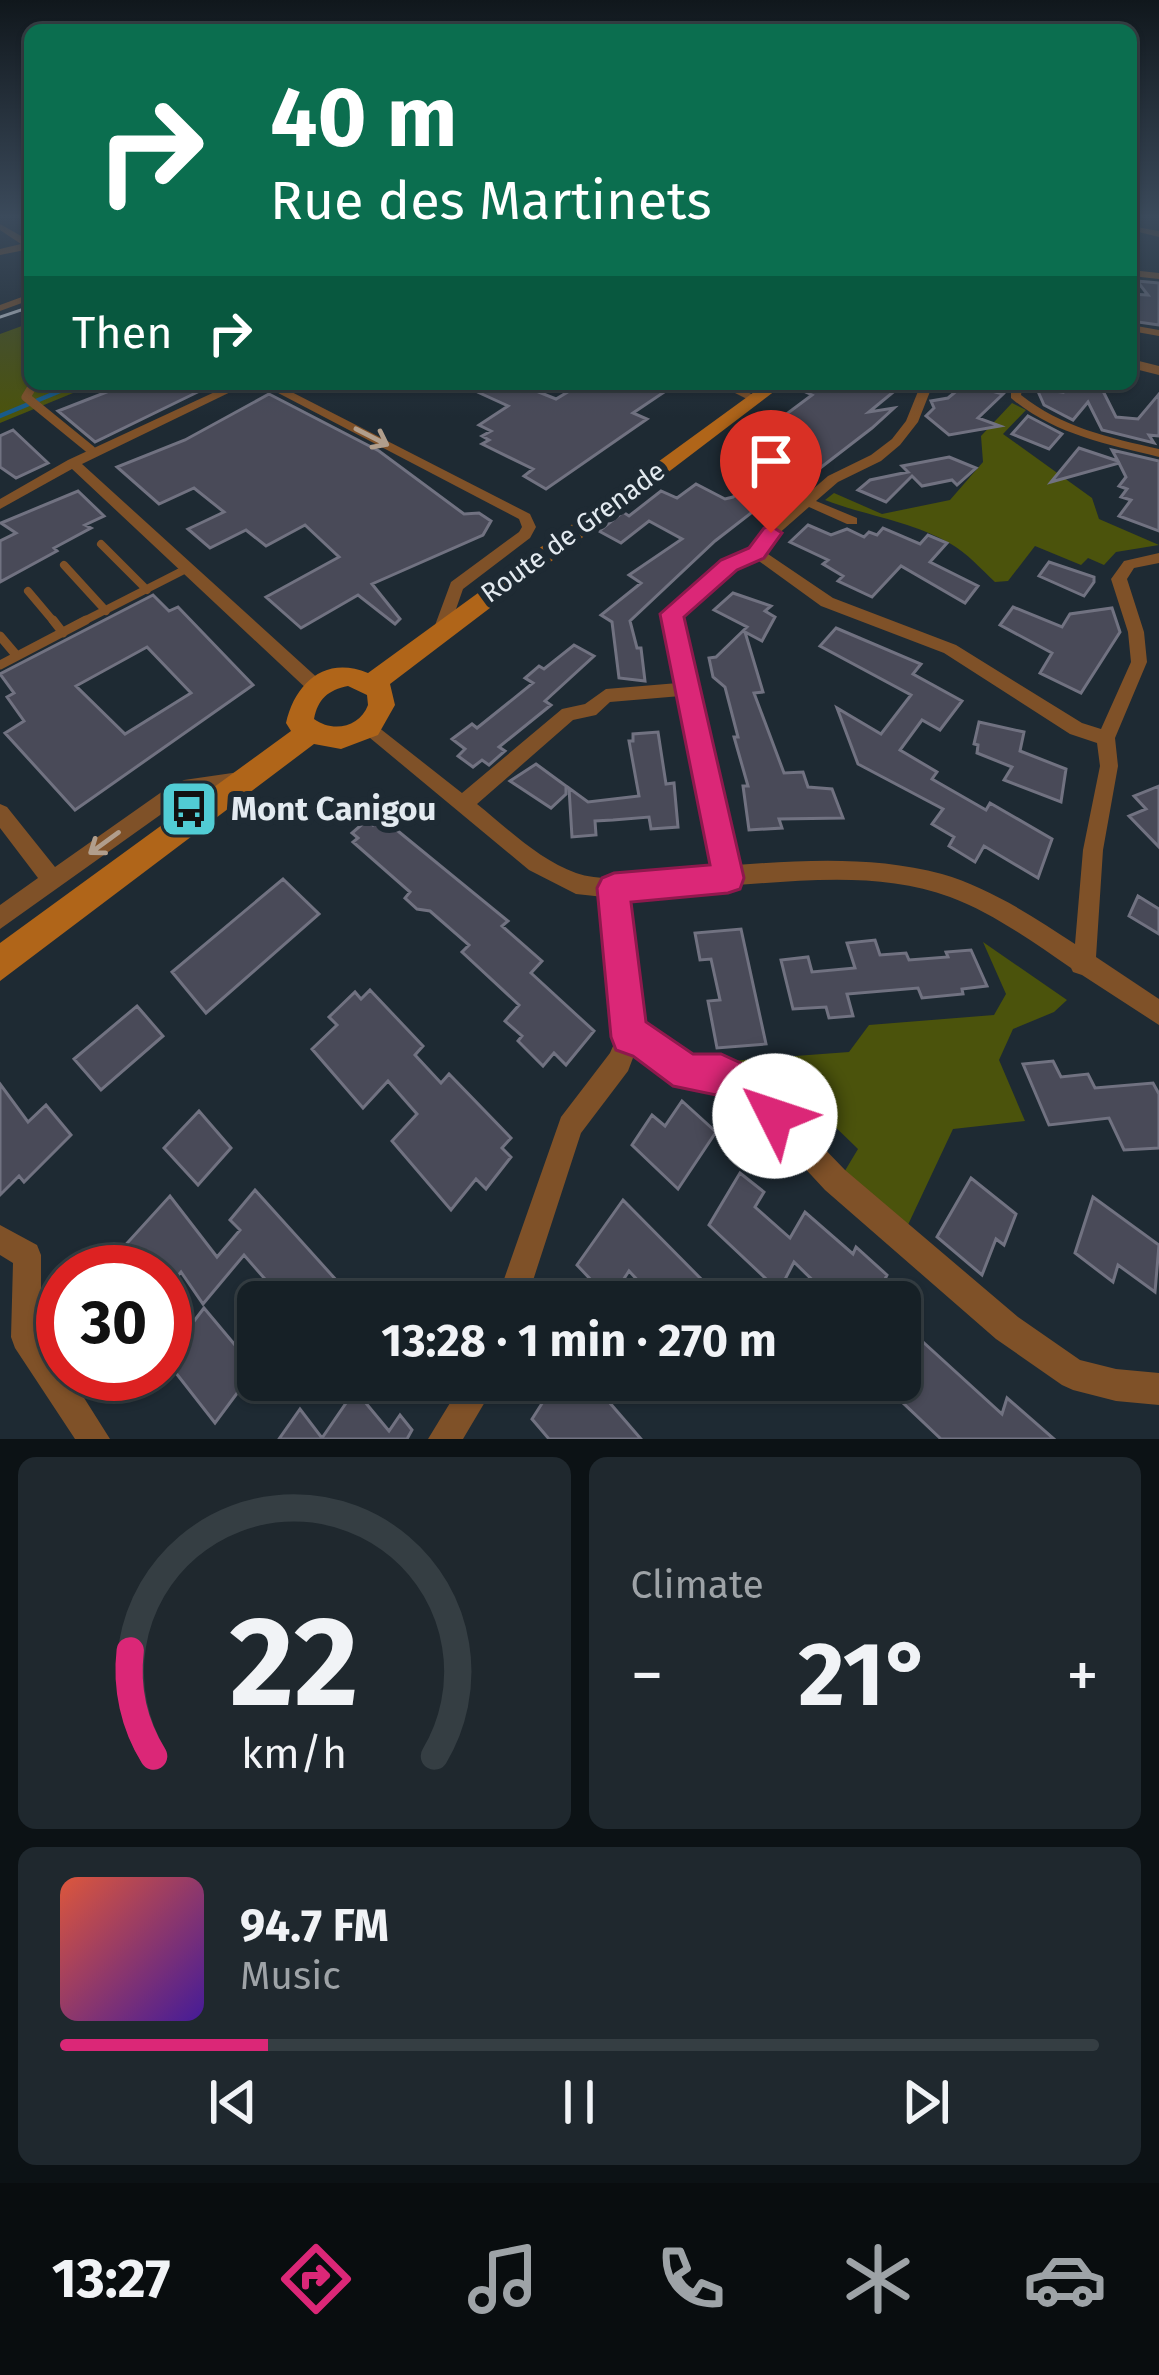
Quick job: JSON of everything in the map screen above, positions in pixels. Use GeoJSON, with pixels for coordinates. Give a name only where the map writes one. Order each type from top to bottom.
{"type":"FeatureCollection","features":[{"type":"Feature","properties":{"kind":"main road","name":"Route de Grenade"},"geometry":{"type":"LineString","coordinates":[[373,683],[444,622],[768,390]]}},
{"type":"Feature","properties":{"kind":"main road"},"geometry":{"type":"LineString","coordinates":[[350,676],[373,683],[382,698],[381,709],[368,728],[337,740],[309,733],[301,723],[299,711],[316,687],[350,676]]}},
{"type":"Feature","properties":{"kind":"main road"},"geometry":{"type":"LineString","coordinates":[[0,964],[309,733]]}},
{"type":"Feature","properties":{"kind":"street"},"geometry":{"type":"LineString","coordinates":[[31,390],[26,398],[91,450]]}},
{"type":"Feature","properties":{"kind":"street"},"geometry":{"type":"LineString","coordinates":[[0,505],[73,463],[228,390]]}},
{"type":"Feature","properties":{"kind":"street"},"geometry":{"type":"LineString","coordinates":[[279,390],[525,517],[529,527],[525,535],[457,586],[444,622]]}},
{"type":"Feature","properties":{"kind":"street"},"geometry":{"type":"LineString","coordinates":[[736,390],[755,399]]}},
{"type":"Feature","properties":{"kind":"street"},"geometry":{"type":"LineString","coordinates":[[728,878],[672,614],[729,565],[757,553],[833,479],[876,458],[896,442],[912,422],[925,390]]}},
{"type":"Feature","properties":{"kind":"street"},"geometry":{"type":"LineString","coordinates":[[1016,390],[1015,396],[1054,420],[1159,453]]}},
{"type":"Feature","properties":{"kind":"street"},"geometry":{"type":"LineString","coordinates":[[73,463],[316,687]]}},
{"type":"Feature","properties":{"kind":"street"},"geometry":{"type":"LineString","coordinates":[[806,501],[852,521]]}},
{"type":"Feature","properties":{"kind":"street"},"geometry":{"type":"LineString","coordinates":[[757,553],[827,602],[950,649],[1076,729],[1106,738]]}},
{"type":"Feature","properties":{"kind":"street"},"geometry":{"type":"LineString","coordinates":[[1081,964],[1086,953],[1093,850],[1109,766],[1106,738],[1119,718],[1138,662],[1136,632],[1119,579],[1129,564],[1159,558]]}},
{"type":"Feature","properties":{"kind":"street"},"geometry":{"type":"LineString","coordinates":[[463,804],[568,714],[585,712],[607,696],[686,689]]}},
{"type":"Feature","properties":{"kind":"street"},"geometry":{"type":"LineString","coordinates":[[368,728],[536,863],[576,884],[614,888],[882,870],[948,886],[993,908],[1159,1013]]}},
{"type":"Feature","properties":{"kind":"street"},"geometry":{"type":"LineString","coordinates":[[0,918],[170,797],[190,786],[245,779]]}},
{"type":"Feature","properties":{"kind":"street"},"geometry":{"type":"LineString","coordinates":[[0,813],[52,880]]}},
{"type":"Feature","properties":{"kind":"street"},"geometry":{"type":"LineString","coordinates":[[518,1281],[570,1126],[619,1062],[629,1037],[614,888]]}},
{"type":"Feature","properties":{"kind":"street"},"geometry":{"type":"LineString","coordinates":[[629,1037],[640,1038],[687,1072],[721,1073],[745,1084],[835,1180],[1007,1328],[1073,1374],[1159,1389]]}},
{"type":"Feature","properties":{"kind":"street"},"geometry":{"type":"LineString","coordinates":[[0,1239],[27,1255],[26,1337],[94,1439]]}},
{"type":"Feature","properties":{"kind":"street"},"geometry":{"type":"LineString","coordinates":[[444,1439],[468,1401]]}},
{"type":"Feature","properties":{"kind":"lane"},"geometry":{"type":"LineString","coordinates":[[101,544],[147,590]]}},
{"type":"Feature","properties":{"kind":"lane"},"geometry":{"type":"LineString","coordinates":[[64,565],[106,611]]}},
{"type":"Feature","properties":{"kind":"lane"},"geometry":{"type":"LineString","coordinates":[[0,665],[188,568]]}},
{"type":"Feature","properties":{"kind":"lane"},"geometry":{"type":"LineString","coordinates":[[28,591],[63,633]]}},
{"type":"Feature","properties":{"kind":"lane"},"geometry":{"type":"LineString","coordinates":[[0,636],[17,656]]}},
{"type":"Feature","properties":{"kind":"green space"},"geometry":{"type":"Polygon","coordinates":[[[24,325],[24,390],[80,390],[0,423],[0,334],[24,325]]]}},
{"type":"Feature","properties":{"kind":"green space"},"geometry":{"type":"Polygon","coordinates":[[[1012,403],[1026,410],[1003,434],[1092,498],[1099,519],[1159,545],[1116,552],[1104,565],[1088,558],[1081,565],[1035,546],[1008,581],[995,582],[963,552],[936,536],[825,500],[834,493],[882,514],[950,500],[983,462],[981,436],[1012,403]]]}},
{"type":"Feature","properties":{"kind":"green space"},"geometry":{"type":"Polygon","coordinates":[[[983,942],[1067,1000],[1054,1012],[1013,1029],[999,1060],[1025,1121],[953,1129],[906,1229],[843,1174],[858,1149],[824,1116],[810,1131],[730,1061],[849,1052],[869,1025],[994,1015],[1006,994],[983,942]]]}},
{"type":"Feature","properties":{"kind":"building"},"geometry":{"type":"Polygon","coordinates":[[[1139,283],[1159,283],[1159,325],[1137,322],[1137,294],[1148,295],[1139,283]]]}},
{"type":"Feature","properties":{"kind":"building"},"geometry":{"type":"Polygon","coordinates":[[[112,390],[202,390],[95,442],[58,411],[112,390]]]}},
{"type":"Feature","properties":{"kind":"building"},"geometry":{"type":"Polygon","coordinates":[[[473,390],[534,390],[556,399],[571,390],[667,390],[633,413],[647,419],[546,489],[524,476],[533,469],[482,444],[489,440],[482,436],[491,431],[479,425],[508,406],[473,390]]]}},
{"type":"Feature","properties":{"kind":"building"},"geometry":{"type":"Polygon","coordinates":[[[801,390],[896,390],[869,412],[894,408],[872,428],[780,499],[773,496],[715,541],[630,621],[637,648],[641,648],[645,681],[619,678],[612,622],[601,615],[641,583],[629,575],[682,539],[649,521],[621,543],[599,531],[623,512],[629,516],[661,491],[677,498],[696,484],[725,499],[733,497],[803,441],[769,427],[812,395],[801,390]]]}},
{"type":"Feature","properties":{"kind":"building"},"geometry":{"type":"Polygon","coordinates":[[[958,390],[1003,394],[978,418],[1000,426],[949,435],[926,416],[934,408],[931,401],[948,398],[958,390]]]}},
{"type":"Feature","properties":{"kind":"building"},"geometry":{"type":"Polygon","coordinates":[[[1037,390],[1102,390],[1116,417],[1138,419],[1159,394],[1159,436],[1149,435],[1154,443],[1102,430],[1088,402],[1073,420],[1044,405],[1037,390]]]}},
{"type":"Feature","properties":{"kind":"building"},"geometry":{"type":"Polygon","coordinates":[[[269,394],[379,451],[464,514],[479,513],[491,521],[483,535],[372,584],[400,619],[395,624],[358,595],[301,628],[266,597],[339,557],[305,525],[266,546],[246,530],[210,548],[188,529],[224,512],[194,488],[159,504],[117,467],[185,440],[269,394]]]}},
{"type":"Feature","properties":{"kind":"building"},"geometry":{"type":"Polygon","coordinates":[[[1028,416],[1062,434],[1049,449],[1012,434],[1028,416]]]}},
{"type":"Feature","properties":{"kind":"building"},"geometry":{"type":"Polygon","coordinates":[[[13,430],[48,463],[16,478],[0,467],[0,436],[13,430]]]}},
{"type":"Feature","properties":{"kind":"building"},"geometry":{"type":"Polygon","coordinates":[[[1079,448],[1118,461],[1112,450],[1159,461],[1159,531],[1119,516],[1131,500],[1121,497],[1127,489],[1119,486],[1126,477],[1119,463],[1051,482],[1079,448]]]}},
{"type":"Feature","properties":{"kind":"building"},"geometry":{"type":"Polygon","coordinates":[[[949,457],[976,468],[957,485],[952,480],[922,486],[912,476],[886,502],[858,490],[870,480],[908,472],[902,466],[949,457]]]}},
{"type":"Feature","properties":{"kind":"building"},"geometry":{"type":"Polygon","coordinates":[[[78,491],[104,516],[54,548],[57,551],[0,582],[0,541],[16,533],[1,523],[78,491]]]}},
{"type":"Feature","properties":{"kind":"building"},"geometry":{"type":"Polygon","coordinates":[[[808,525],[831,535],[847,529],[864,537],[869,532],[877,535],[883,528],[920,544],[928,535],[947,543],[930,562],[978,586],[965,603],[901,566],[872,597],[838,581],[843,576],[823,564],[828,560],[790,542],[808,525]]]}},
{"type":"Feature","properties":{"kind":"building"},"geometry":{"type":"Polygon","coordinates":[[[1049,562],[1094,577],[1094,582],[1084,596],[1039,576],[1049,562]]]}},
{"type":"Feature","properties":{"kind":"building"},"geometry":{"type":"Polygon","coordinates":[[[733,593],[771,606],[765,611],[775,617],[762,641],[745,632],[763,692],[754,693],[784,773],[803,772],[808,787],[832,789],[843,818],[779,819],[782,828],[749,830],[743,786],[748,786],[734,737],[738,737],[725,687],[713,677],[709,658],[716,657],[747,627],[714,610],[733,593]]]}},
{"type":"Feature","properties":{"kind":"building"},"geometry":{"type":"Polygon","coordinates":[[[153,595],[169,611],[178,607],[253,685],[75,810],[5,733],[24,721],[7,697],[14,693],[0,674],[153,595]],[[147,647],[76,686],[125,734],[191,693],[147,647]]]}},
{"type":"Feature","properties":{"kind":"building"},"geometry":{"type":"Polygon","coordinates":[[[1013,607],[1062,627],[1070,614],[1112,608],[1120,632],[1081,693],[1040,673],[1052,653],[1000,625],[1013,607]]]}},
{"type":"Feature","properties":{"kind":"building"},"geometry":{"type":"Polygon","coordinates":[[[836,628],[921,664],[913,674],[962,701],[940,730],[922,720],[900,750],[937,772],[932,779],[986,810],[990,803],[1052,839],[1038,878],[984,846],[975,862],[949,846],[954,837],[932,824],[943,809],[858,764],[837,708],[881,734],[911,695],[820,646],[836,628]]]}},
{"type":"Feature","properties":{"kind":"building"},"geometry":{"type":"Polygon","coordinates":[[[574,645],[594,656],[545,701],[551,705],[499,747],[505,751],[489,765],[482,760],[473,767],[458,756],[465,749],[452,739],[472,724],[477,728],[533,683],[525,678],[539,666],[544,669],[574,645]]]}},
{"type":"Feature","properties":{"kind":"building"},"geometry":{"type":"Polygon","coordinates":[[[979,722],[1024,732],[1020,751],[1066,769],[1061,802],[1004,780],[1012,767],[977,753],[979,722]]]}},
{"type":"Feature","properties":{"kind":"building"},"geometry":{"type":"Polygon","coordinates":[[[658,732],[666,784],[674,783],[678,827],[651,829],[649,817],[595,821],[596,835],[572,837],[569,788],[588,802],[639,796],[629,741],[633,734],[658,732]]]}},
{"type":"Feature","properties":{"kind":"building"},"geometry":{"type":"Polygon","coordinates":[[[536,764],[566,786],[566,794],[551,808],[510,781],[536,764]]]}},
{"type":"Feature","properties":{"kind":"building"},"geometry":{"type":"Polygon","coordinates":[[[1159,786],[1159,847],[1129,816],[1146,809],[1134,796],[1159,786]]]}},
{"type":"Feature","properties":{"kind":"building"},"geometry":{"type":"Polygon","coordinates":[[[382,818],[508,921],[502,926],[542,961],[531,973],[594,1031],[566,1065],[554,1053],[543,1066],[518,1041],[522,1036],[505,1021],[519,1005],[462,952],[469,945],[430,911],[417,909],[405,898],[410,892],[353,842],[358,838],[352,833],[367,820],[373,825],[382,818]]]}},
{"type":"Feature","properties":{"kind":"building"},"geometry":{"type":"Polygon","coordinates":[[[283,879],[319,914],[206,1013],[172,972],[283,879]]]}},
{"type":"Feature","properties":{"kind":"building"},"geometry":{"type":"Polygon","coordinates":[[[1138,896],[1159,909],[1159,934],[1129,916],[1138,896]]]}},
{"type":"Feature","properties":{"kind":"building"},"geometry":{"type":"Polygon","coordinates":[[[741,929],[766,1044],[717,1048],[708,1001],[720,1000],[711,959],[700,960],[695,933],[741,929]]]}},
{"type":"Feature","properties":{"kind":"building"},"geometry":{"type":"Polygon","coordinates":[[[875,940],[880,955],[906,953],[909,960],[971,950],[987,986],[922,998],[918,988],[847,994],[853,1016],[829,1018],[826,1007],[793,1009],[781,960],[808,957],[812,972],[855,968],[847,943],[875,940]]]}},
{"type":"Feature","properties":{"kind":"building"},"geometry":{"type":"Polygon","coordinates":[[[370,990],[423,1046],[415,1055],[441,1083],[449,1074],[511,1138],[502,1148],[511,1157],[486,1189],[476,1179],[451,1210],[392,1141],[417,1114],[388,1081],[363,1108],[312,1049],[337,1025],[329,1017],[355,992],[361,999],[370,990]]]}},
{"type":"Feature","properties":{"kind":"building"},"geometry":{"type":"Polygon","coordinates":[[[137,1006],[163,1036],[101,1090],[74,1059],[137,1006]]]}},
{"type":"Feature","properties":{"kind":"building"},"geometry":{"type":"Polygon","coordinates":[[[1053,1061],[1061,1077],[1088,1074],[1095,1088],[1153,1083],[1159,1094],[1159,1148],[1124,1150],[1109,1118],[1049,1125],[1023,1064],[1053,1061]]]}},
{"type":"Feature","properties":{"kind":"building"},"geometry":{"type":"Polygon","coordinates":[[[0,1084],[28,1122],[46,1105],[71,1135],[24,1182],[19,1176],[0,1195],[0,1084]]]}},
{"type":"Feature","properties":{"kind":"building"},"geometry":{"type":"Polygon","coordinates":[[[682,1101],[716,1132],[678,1189],[632,1145],[652,1115],[665,1126],[682,1101]]]}},
{"type":"Feature","properties":{"kind":"building"},"geometry":{"type":"Polygon","coordinates":[[[199,1111],[231,1148],[198,1185],[164,1148],[199,1111]]]}},
{"type":"Feature","properties":{"kind":"building"},"geometry":{"type":"Polygon","coordinates":[[[740,1173],[764,1192],[755,1207],[790,1238],[805,1212],[853,1254],[856,1247],[887,1275],[884,1281],[813,1281],[794,1262],[784,1281],[768,1281],[709,1225],[740,1173]]]}},
{"type":"Feature","properties":{"kind":"building"},"geometry":{"type":"Polygon","coordinates":[[[971,1178],[1016,1214],[1004,1245],[996,1239],[982,1275],[937,1237],[971,1178]]]}},
{"type":"Feature","properties":{"kind":"building"},"geometry":{"type":"Polygon","coordinates":[[[255,1190],[337,1281],[267,1281],[244,1255],[203,1304],[192,1288],[192,1245],[125,1245],[170,1196],[217,1257],[240,1230],[230,1220],[255,1190]]]}},
{"type":"Feature","properties":{"kind":"building"},"geometry":{"type":"Polygon","coordinates":[[[1093,1197],[1159,1245],[1155,1292],[1118,1265],[1113,1282],[1075,1253],[1093,1197]]]}},
{"type":"Feature","properties":{"kind":"building"},"geometry":{"type":"Polygon","coordinates":[[[623,1200],[703,1281],[638,1281],[629,1271],[622,1281],[592,1281],[577,1265],[623,1200]]]}},
{"type":"Feature","properties":{"kind":"building"},"geometry":{"type":"Polygon","coordinates":[[[204,1308],[237,1347],[237,1393],[215,1423],[192,1394],[192,1324],[204,1308]]]}},
{"type":"Feature","properties":{"kind":"building"},"geometry":{"type":"Polygon","coordinates":[[[921,1340],[1002,1414],[1007,1398],[1054,1439],[941,1439],[901,1401],[921,1401],[921,1340]]]}},
{"type":"Feature","properties":{"kind":"building"},"geometry":{"type":"Polygon","coordinates":[[[347,1401],[364,1401],[389,1431],[400,1415],[412,1430],[407,1439],[279,1439],[300,1409],[322,1438],[347,1401]]]}},
{"type":"Feature","properties":{"kind":"building"},"geometry":{"type":"Polygon","coordinates":[[[544,1401],[608,1401],[641,1439],[549,1439],[532,1419],[544,1401]]]}},
{"type":"Feature","properties":{"kind":"waterway"},"geometry":{"type":"LineString","coordinates":[[0,416],[63,390]]}},
{"type":"Feature","properties":{"kind":"tram line"},"geometry":{"type":"LineString","coordinates":[[0,317],[24,309]]}},
{"type":"Feature","properties":{"kind":"place","name":"Mont Canigou"},"geometry":{"type":"Point","coordinates":[189,809]}},
{"type":"Feature","properties":{"kind":"route"},"geometry":{"type":"LineString","coordinates":[[771,533],[757,553],[729,565],[672,614],[728,878],[614,888],[629,1037],[640,1038],[687,1072],[721,1073],[745,1084],[775,1116]]}}]}
